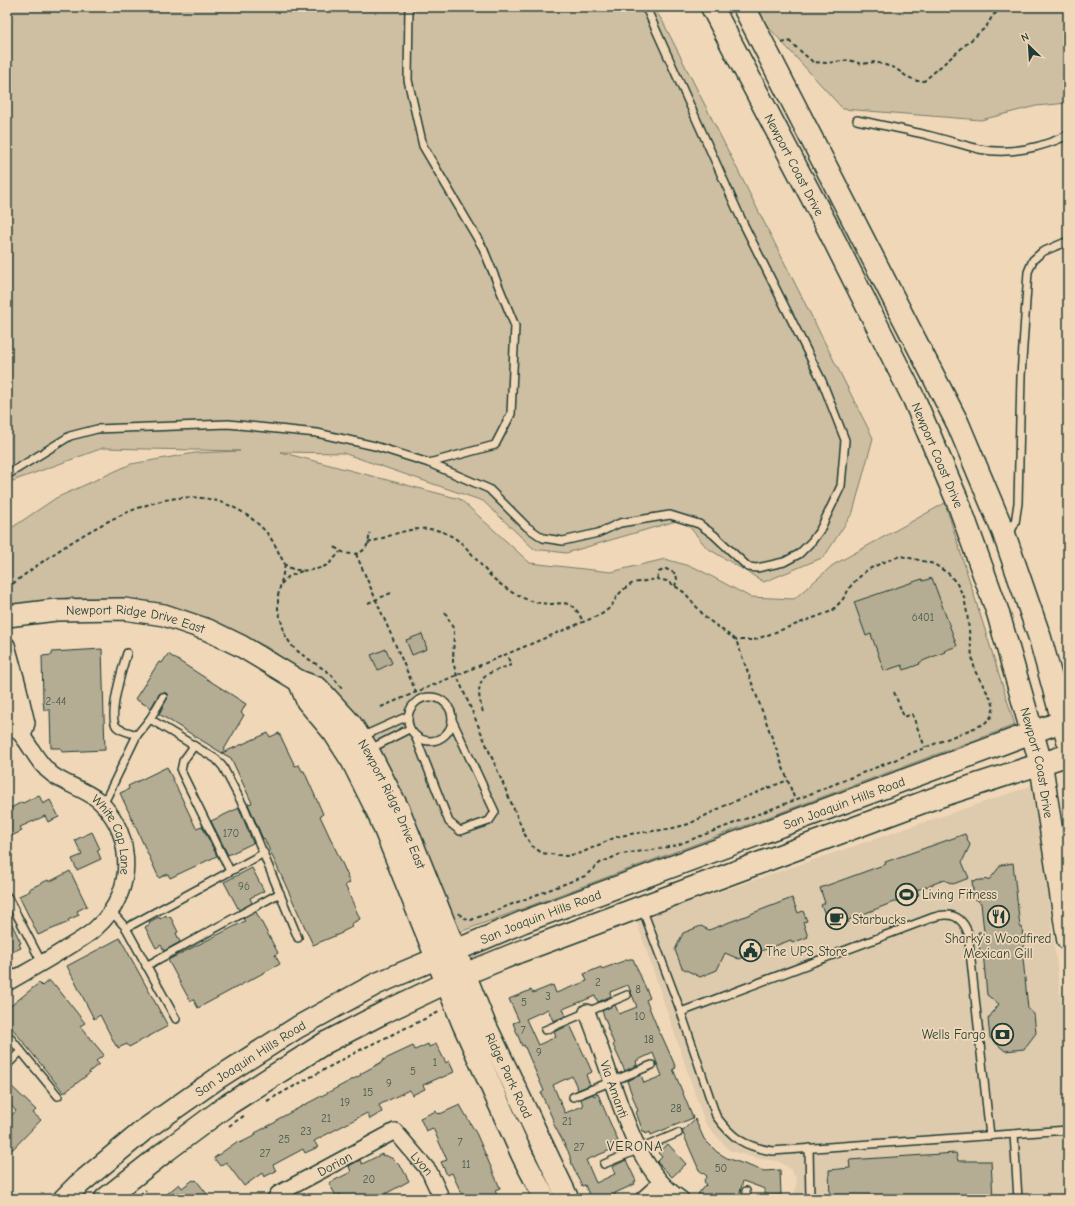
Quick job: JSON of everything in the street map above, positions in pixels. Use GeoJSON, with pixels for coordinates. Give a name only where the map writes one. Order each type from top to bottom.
{"type":"FeatureCollection","features":[{"type":"Feature","properties":{"kind":"main road","name":"Newport Coast Drive"},"geometry":{"type":"LineString","coordinates":[[712,7],[828,228],[914,399],[958,502],[998,613],[1032,732],[1040,764],[1068,939]]}},
{"type":"Feature","properties":{"kind":"main road","name":"Newport Coast Drive"},"geometry":{"type":"LineString","coordinates":[[744,7],[958,424],[1006,540],[1040,638],[1065,730]]}},
{"type":"Feature","properties":{"kind":"main road","name":"Newport Ridge Drive East"},"geometry":{"type":"LineString","coordinates":[[7,616],[56,610],[124,609],[164,615],[214,633],[241,646],[299,681],[318,688],[351,724],[364,743],[399,810],[447,955]]}},
{"type":"Feature","properties":{"kind":"main road","name":"Newport Ridge Drive East"},"geometry":{"type":"LineString","coordinates":[[299,681],[307,701],[334,733],[352,761],[447,955]]}},
{"type":"Feature","properties":{"kind":"main road","name":"San Joaquin Hills Road"},"geometry":{"type":"LineString","coordinates":[[64,1199],[78,1185],[144,1130],[218,1078],[298,1027],[376,984],[523,922],[1032,732],[1065,730]]}},
{"type":"Feature","properties":{"kind":"main road","name":"San Joaquin Hills Road"},"geometry":{"type":"LineString","coordinates":[[105,1199],[229,1104],[325,1043],[387,1011],[465,974],[519,952],[642,908],[932,799],[1068,755]]}},
{"type":"Feature","properties":{"kind":"main road","name":"Ridge Park Road"},"geometry":{"type":"LineString","coordinates":[[447,955],[465,974],[484,1022],[568,1199]]}},
{"type":"Feature","properties":{"kind":"main road","name":"Ridge Park Road"},"geometry":{"type":"LineString","coordinates":[[447,955],[447,983],[455,1004],[523,1157],[545,1199]]}},
{"type":"Feature","properties":{"kind":"street"},"geometry":{"type":"LineString","coordinates":[[7,644],[27,723],[23,737]]}},
{"type":"Feature","properties":{"kind":"street","name":"White Cap Lane"},"geometry":{"type":"LineString","coordinates":[[7,696],[15,727],[39,762],[52,774],[67,784],[86,792],[103,805],[114,819],[124,844],[126,862],[122,888],[117,901],[108,916],[92,932],[7,983]]}},
{"type":"Feature","properties":{"kind":"street","name":"Via Amanti"},"geometry":{"type":"LineString","coordinates":[[587,1012],[624,1114],[639,1149],[661,1183],[681,1199]]}},
{"type":"Feature","properties":{"kind":"street","name":"Dorian"},"geometry":{"type":"LineString","coordinates":[[275,1199],[278,1194],[395,1131]]}},
{"type":"Feature","properties":{"kind":"street","name":"Lyon"},"geometry":{"type":"LineString","coordinates":[[395,1131],[429,1171],[442,1199]]}},
{"type":"Feature","properties":{"kind":"street"},"geometry":{"type":"LineString","coordinates":[[643,1199],[661,1183]]}},
{"type":"Feature","properties":{"kind":"lane"},"geometry":{"type":"LineString","coordinates":[[409,7],[408,80],[423,146],[483,248],[515,326],[512,414],[495,445],[429,463]]}},
{"type":"Feature","properties":{"kind":"lane"},"geometry":{"type":"LineString","coordinates":[[7,474],[70,436],[97,429],[228,424],[317,433],[375,446],[429,463],[488,489],[527,527],[543,538],[563,541],[598,533],[620,523],[670,515],[699,524],[714,535],[748,567],[757,568],[784,562],[799,554],[812,541],[820,530],[841,486],[845,440],[822,381],[743,223],[648,12],[644,7]]}},
{"type":"Feature","properties":{"kind":"lane"},"geometry":{"type":"LineString","coordinates":[[857,120],[980,149],[1004,151],[1033,148],[1053,142],[1068,135]]}},
{"type":"Feature","properties":{"kind":"lane"},"geometry":{"type":"LineString","coordinates":[[1006,540],[1015,523],[1018,503],[1021,376],[1028,272],[1033,260],[1042,252],[1068,241]]}},
{"type":"Feature","properties":{"kind":"lane"},"geometry":{"type":"LineString","coordinates":[[126,653],[116,693],[114,721],[117,727],[137,735]]}},
{"type":"Feature","properties":{"kind":"lane"},"geometry":{"type":"LineString","coordinates":[[103,805],[137,735],[150,719],[163,697]]}},
{"type":"Feature","properties":{"kind":"lane"},"geometry":{"type":"LineString","coordinates":[[416,738],[425,742],[434,742],[443,738],[450,731],[452,713],[448,705],[433,697],[424,698],[417,701],[411,708],[408,716],[409,729],[416,738],[448,822],[460,831],[489,821],[495,812],[452,722]]}},
{"type":"Feature","properties":{"kind":"lane"},"geometry":{"type":"LineString","coordinates":[[364,743],[408,716]]}},
{"type":"Feature","properties":{"kind":"lane"},"geometry":{"type":"LineString","coordinates":[[150,719],[216,759],[223,767],[245,809],[298,938]]}},
{"type":"Feature","properties":{"kind":"lane"},"geometry":{"type":"LineString","coordinates":[[364,743],[409,729]]}},
{"type":"Feature","properties":{"kind":"lane"},"geometry":{"type":"LineString","coordinates":[[194,746],[184,761],[181,771],[230,872]]}},
{"type":"Feature","properties":{"kind":"lane"},"geometry":{"type":"LineString","coordinates":[[126,928],[264,853]]}},
{"type":"Feature","properties":{"kind":"lane"},"geometry":{"type":"LineString","coordinates":[[146,966],[280,893]]}},
{"type":"Feature","properties":{"kind":"lane"},"geometry":{"type":"LineString","coordinates":[[7,896],[42,963]]}},
{"type":"Feature","properties":{"kind":"lane"},"geometry":{"type":"LineString","coordinates":[[642,908],[681,1012],[716,1116],[742,1143],[756,1148],[772,1151],[1068,1130]]}},
{"type":"Feature","properties":{"kind":"lane"},"geometry":{"type":"LineString","coordinates":[[111,911],[126,928],[176,1019]]}},
{"type":"Feature","properties":{"kind":"lane"},"geometry":{"type":"LineString","coordinates":[[681,1012],[942,914],[954,916],[961,920],[968,932],[990,1136]]}},
{"type":"Feature","properties":{"kind":"lane"},"geometry":{"type":"LineString","coordinates":[[545,1030],[627,995]]}},
{"type":"Feature","properties":{"kind":"lane"},"geometry":{"type":"LineString","coordinates":[[7,1034],[58,1096]]}},
{"type":"Feature","properties":{"kind":"lane"},"geometry":{"type":"LineString","coordinates":[[7,1066],[21,1051]]}},
{"type":"Feature","properties":{"kind":"lane"},"geometry":{"type":"LineString","coordinates":[[573,1097],[652,1065]]}},
{"type":"Feature","properties":{"kind":"lane"},"geometry":{"type":"LineString","coordinates":[[604,1164],[678,1133]]}},
{"type":"Feature","properties":{"kind":"lane"},"geometry":{"type":"LineString","coordinates":[[1014,1134],[1018,1199]]}},
{"type":"Feature","properties":{"kind":"lane"},"geometry":{"type":"LineString","coordinates":[[809,1148],[810,1199]]}},
{"type":"Feature","properties":{"kind":"lane"},"geometry":{"type":"LineString","coordinates":[[746,1191],[747,1199]]}},
{"type":"Feature","properties":{"kind":"path"},"geometry":{"type":"LineString","coordinates":[[767,51],[789,41],[813,62],[827,63],[849,60],[862,64],[875,62],[895,68],[906,76],[917,81],[924,81],[986,27],[993,15],[1006,7]]}},
{"type":"Feature","properties":{"kind":"path"},"geometry":{"type":"LineString","coordinates":[[7,588],[73,541],[115,517],[165,500],[181,497],[212,499],[234,507],[260,525],[274,544],[285,565],[302,571]]}},
{"type":"Feature","properties":{"kind":"path"},"geometry":{"type":"LineString","coordinates":[[368,543],[410,530],[423,528],[437,530],[447,534],[463,544],[488,573],[511,591],[526,600],[552,604],[570,604],[580,615],[583,623]]}},
{"type":"Feature","properties":{"kind":"path"},"geometry":{"type":"LineString","coordinates":[[335,547],[340,552],[356,554],[364,549],[368,543],[370,533]]}},
{"type":"Feature","properties":{"kind":"path"},"geometry":{"type":"LineString","coordinates":[[281,585],[288,577],[302,571],[322,568],[329,564],[340,552]]}},
{"type":"Feature","properties":{"kind":"path"},"geometry":{"type":"LineString","coordinates":[[356,554],[416,693]]}},
{"type":"Feature","properties":{"kind":"path"},"geometry":{"type":"LineString","coordinates":[[462,917],[471,920],[585,876],[600,863],[621,854],[677,845],[795,800],[984,724],[991,717],[994,707],[992,700],[975,671],[964,597],[957,584],[949,574],[934,564],[915,559],[900,556],[867,570],[852,584],[843,599],[832,611],[754,640],[736,640]]}},
{"type":"Feature","properties":{"kind":"path"},"geometry":{"type":"LineString","coordinates":[[657,579],[659,572],[666,569],[671,570],[676,574],[677,579],[675,586]]}},
{"type":"Feature","properties":{"kind":"path"},"geometry":{"type":"LineString","coordinates":[[381,707],[602,614],[611,607],[624,589],[633,583],[657,579],[667,581],[685,593],[706,618],[736,640],[795,800]]}},
{"type":"Feature","properties":{"kind":"path"},"geometry":{"type":"LineString","coordinates":[[368,603],[391,593]]}},
{"type":"Feature","properties":{"kind":"path"},"geometry":{"type":"LineString","coordinates":[[445,612],[454,630],[453,662],[457,676],[525,835],[532,846],[542,853],[566,856],[581,853],[599,844],[630,834],[669,829],[689,824],[728,804],[788,780]]}},
{"type":"Feature","properties":{"kind":"path"},"geometry":{"type":"LineString","coordinates":[[483,712],[479,698],[480,685],[487,675],[511,665],[507,655]]}},
{"type":"Feature","properties":{"kind":"path"},"geometry":{"type":"LineString","coordinates":[[894,692],[904,717],[912,714],[926,748]]}},
{"type":"Feature","properties":{"kind":"path"},"geometry":{"type":"LineString","coordinates":[[263,1103],[362,1050],[455,1004]]}},
{"type":"Feature","properties":{"kind":"path"},"geometry":{"type":"LineString","coordinates":[[224,1130],[250,1111]]}},
{"type":"Feature","properties":{"kind":"path"},"geometry":{"type":"LineString","coordinates":[[134,1199],[151,1185]]}},
{"type":"Feature","properties":{"kind":"shaded area"},"geometry":{"type":"Polygon","coordinates":[[[7,7],[653,7],[663,22],[873,438],[853,512],[824,557],[764,582],[707,548],[683,519],[566,553],[534,549],[483,501],[343,453],[280,452],[460,499],[530,563],[611,572],[665,559],[696,568],[750,597],[794,599],[833,565],[945,503],[1015,725],[460,932],[361,733],[312,679],[267,647],[201,616],[127,599],[67,598],[7,607],[7,531],[56,498],[131,464],[195,453],[240,451],[103,448],[7,483],[7,7]]]}},
{"type":"Feature","properties":{"kind":"shaded area"},"geometry":{"type":"Polygon","coordinates":[[[750,7],[1068,7],[1068,103],[1036,106],[981,120],[843,109],[750,7]]]}},
{"type":"Feature","properties":{"kind":"shaded area"},"geometry":{"type":"Polygon","coordinates":[[[1034,785],[1065,1032],[1068,1069],[1068,1199],[794,1199],[797,1179],[789,1168],[778,1161],[755,1158],[729,1150],[705,1123],[636,920],[1034,785]]]}},
{"type":"Feature","properties":{"kind":"building"},"geometry":{"type":"Polygon","coordinates":[[[932,578],[957,646],[904,670],[902,665],[884,671],[871,634],[866,636],[854,602],[922,579],[923,581],[932,578]]]}},
{"type":"Feature","properties":{"kind":"building"},"geometry":{"type":"Polygon","coordinates":[[[422,634],[427,649],[412,655],[406,640],[422,634]]]}},
{"type":"Feature","properties":{"kind":"building"},"geometry":{"type":"Polygon","coordinates":[[[102,649],[105,750],[62,752],[61,748],[51,748],[50,710],[44,710],[43,700],[42,656],[52,655],[52,652],[102,649]]]}},
{"type":"Feature","properties":{"kind":"building"},"geometry":{"type":"Polygon","coordinates":[[[386,649],[392,663],[378,670],[371,655],[386,649]]]}},
{"type":"Feature","properties":{"kind":"building"},"geometry":{"type":"Polygon","coordinates":[[[168,654],[246,704],[241,713],[244,715],[222,753],[159,714],[167,699],[168,695],[166,693],[163,692],[159,694],[151,708],[135,699],[159,662],[162,663],[168,654]]]}},
{"type":"Feature","properties":{"kind":"building"},"geometry":{"type":"Polygon","coordinates":[[[268,733],[270,737],[279,733],[295,766],[299,765],[302,771],[304,771],[323,814],[320,816],[348,876],[347,877],[350,883],[345,885],[360,919],[351,924],[352,927],[342,933],[313,945],[264,838],[263,839],[248,804],[252,803],[231,758],[222,753],[268,733]]]}},
{"type":"Feature","properties":{"kind":"building"},"geometry":{"type":"Polygon","coordinates":[[[167,767],[196,828],[202,826],[217,856],[170,878],[168,874],[159,878],[120,793],[129,789],[128,786],[167,767]]]}},
{"type":"Feature","properties":{"kind":"building"},"geometry":{"type":"Polygon","coordinates":[[[39,795],[43,804],[50,800],[59,817],[48,822],[45,816],[20,827],[22,831],[7,838],[7,810],[39,795]]]}},
{"type":"Feature","properties":{"kind":"building"},"geometry":{"type":"Polygon","coordinates":[[[239,808],[253,843],[228,855],[211,821],[239,808]]]}},
{"type":"Feature","properties":{"kind":"building"},"geometry":{"type":"Polygon","coordinates":[[[92,832],[100,849],[97,850],[101,859],[77,870],[72,859],[82,855],[75,840],[92,832]]]}},
{"type":"Feature","properties":{"kind":"building"},"geometry":{"type":"Polygon","coordinates":[[[965,834],[970,845],[962,862],[969,878],[953,884],[944,880],[917,890],[919,895],[900,903],[899,900],[848,920],[849,922],[833,927],[828,913],[825,914],[821,905],[825,903],[820,888],[886,864],[885,862],[965,834]]]}},
{"type":"Feature","properties":{"kind":"building"},"geometry":{"type":"Polygon","coordinates":[[[1013,863],[1020,927],[1022,927],[1024,948],[1022,948],[1028,1009],[1034,1014],[1036,1033],[1024,1049],[1005,1051],[990,1038],[988,1019],[999,1004],[987,995],[983,952],[980,952],[978,932],[984,932],[981,903],[974,898],[972,881],[990,879],[1001,865],[1013,863]]]}},
{"type":"Feature","properties":{"kind":"building"},"geometry":{"type":"Polygon","coordinates":[[[252,868],[264,891],[250,898],[252,903],[239,910],[224,882],[252,868]]]}},
{"type":"Feature","properties":{"kind":"building"},"geometry":{"type":"Polygon","coordinates":[[[70,871],[87,906],[77,911],[79,915],[68,920],[69,922],[38,935],[19,896],[30,891],[29,889],[48,880],[49,882],[70,871]]]}},
{"type":"Feature","properties":{"kind":"building"},"geometry":{"type":"Polygon","coordinates":[[[792,898],[798,913],[803,911],[807,921],[803,922],[808,937],[792,943],[791,940],[739,959],[725,953],[717,970],[700,977],[682,968],[675,950],[683,933],[701,926],[709,930],[792,898]]]}},
{"type":"Feature","properties":{"kind":"building"},"geometry":{"type":"Polygon","coordinates":[[[256,912],[278,953],[275,955],[280,964],[198,1008],[193,999],[190,1001],[168,960],[245,921],[243,919],[256,912]]]}},
{"type":"Feature","properties":{"kind":"building"},"geometry":{"type":"Polygon","coordinates":[[[7,914],[21,943],[19,944],[21,948],[7,954],[7,914]]]}},
{"type":"Feature","properties":{"kind":"building"},"geometry":{"type":"Polygon","coordinates":[[[166,915],[167,918],[170,916],[178,932],[176,933],[180,942],[164,951],[161,945],[156,948],[145,927],[150,924],[149,922],[159,917],[160,919],[166,915]]]}},
{"type":"Feature","properties":{"kind":"building"},"geometry":{"type":"Polygon","coordinates":[[[120,938],[168,1026],[129,1047],[127,1044],[118,1048],[100,1015],[94,1019],[67,966],[120,938]]]}},
{"type":"Feature","properties":{"kind":"building"},"geometry":{"type":"Polygon","coordinates":[[[629,959],[633,959],[650,998],[646,1000],[676,1068],[673,1069],[693,1118],[651,1135],[650,1132],[646,1134],[645,1131],[643,1132],[636,1112],[638,1111],[627,1081],[641,1075],[644,1083],[662,1076],[653,1053],[636,1061],[637,1065],[625,1071],[613,1045],[614,1044],[602,1011],[615,1005],[619,1014],[637,1007],[628,985],[610,992],[611,996],[598,1002],[595,996],[563,1009],[566,1016],[553,1021],[548,1009],[526,1019],[538,1045],[556,1037],[554,1032],[570,1025],[592,1072],[586,1075],[590,1085],[578,1090],[572,1076],[553,1085],[565,1113],[583,1106],[581,1099],[593,1094],[594,1096],[598,1094],[618,1141],[611,1144],[613,1149],[586,1160],[596,1183],[615,1174],[612,1167],[626,1160],[636,1181],[634,1182],[635,1184],[606,1199],[591,1199],[585,1185],[582,1186],[581,1184],[571,1162],[568,1151],[553,1123],[554,1122],[541,1093],[544,1091],[524,1045],[522,1046],[513,1023],[519,1021],[509,999],[531,990],[533,993],[553,985],[556,993],[587,981],[584,974],[601,967],[602,969],[629,959]]]}},
{"type":"Feature","properties":{"kind":"building"},"geometry":{"type":"Polygon","coordinates":[[[49,980],[54,986],[55,985],[85,1023],[80,1026],[104,1055],[96,1061],[99,1064],[89,1072],[90,1073],[64,1093],[7,1022],[7,1009],[39,983],[42,986],[49,980]]]}},
{"type":"Feature","properties":{"kind":"building"},"geometry":{"type":"Polygon","coordinates":[[[428,1044],[429,1047],[436,1044],[446,1063],[449,1061],[454,1072],[423,1085],[425,1089],[412,1095],[409,1090],[379,1105],[382,1112],[370,1119],[367,1113],[314,1141],[318,1147],[305,1153],[303,1149],[273,1165],[276,1171],[264,1177],[262,1173],[244,1186],[226,1162],[220,1166],[214,1158],[238,1141],[240,1143],[256,1135],[255,1133],[276,1122],[278,1119],[361,1075],[360,1074],[383,1060],[413,1046],[415,1050],[428,1044]]]}},
{"type":"Feature","properties":{"kind":"building"},"geometry":{"type":"Polygon","coordinates":[[[7,1082],[36,1110],[33,1113],[41,1120],[7,1155],[7,1119],[16,1111],[7,1101],[7,1082]]]}},
{"type":"Feature","properties":{"kind":"building"},"geometry":{"type":"Polygon","coordinates":[[[460,1105],[477,1135],[500,1188],[495,1190],[499,1199],[464,1199],[452,1173],[447,1175],[441,1162],[447,1160],[433,1128],[426,1131],[420,1118],[436,1111],[437,1114],[440,1114],[460,1105]]]}},
{"type":"Feature","properties":{"kind":"building"},"geometry":{"type":"Polygon","coordinates":[[[695,1119],[704,1139],[717,1152],[727,1158],[764,1171],[780,1170],[781,1195],[765,1196],[765,1189],[743,1181],[738,1199],[704,1199],[698,1194],[705,1185],[706,1186],[704,1180],[707,1176],[699,1170],[682,1131],[695,1119]]]}},
{"type":"Feature","properties":{"kind":"building"},"geometry":{"type":"Polygon","coordinates":[[[668,1144],[686,1164],[672,1177],[657,1162],[662,1157],[658,1153],[668,1144]]]}},
{"type":"Feature","properties":{"kind":"building"},"geometry":{"type":"Polygon","coordinates":[[[956,1153],[958,1161],[991,1161],[993,1199],[830,1199],[829,1170],[850,1168],[849,1160],[956,1153]]]}},
{"type":"Feature","properties":{"kind":"building"},"geometry":{"type":"Polygon","coordinates":[[[382,1154],[383,1156],[385,1155],[393,1159],[402,1168],[409,1181],[376,1199],[343,1199],[340,1194],[336,1196],[329,1183],[351,1172],[349,1166],[360,1160],[362,1164],[382,1154]]]}},
{"type":"Feature","properties":{"kind":"building"},"geometry":{"type":"Polygon","coordinates":[[[193,1180],[196,1180],[211,1199],[161,1199],[179,1184],[182,1188],[193,1180]]]}},
{"type":"Feature","properties":{"kind":"place","name":"Living Fitness"},"geometry":{"type":"Point","coordinates":[906,894]}},
{"type":"Feature","properties":{"kind":"place","name":"Sharky's Woodfired Mexican Gill"},"geometry":{"type":"Point","coordinates":[998,916]}},
{"type":"Feature","properties":{"kind":"place","name":"Starbucks"},"geometry":{"type":"Point","coordinates":[837,919]}},
{"type":"Feature","properties":{"kind":"place","name":"The UPS Store"},"geometry":{"type":"Point","coordinates":[751,951]}},
{"type":"Feature","properties":{"kind":"place","name":"Wells Fargo"},"geometry":{"type":"Point","coordinates":[1002,1034]}},
{"type":"Feature","properties":{"kind":"district","name":"VERONA"},"geometry":{"type":"Point","coordinates":[635,1146]}}]}
